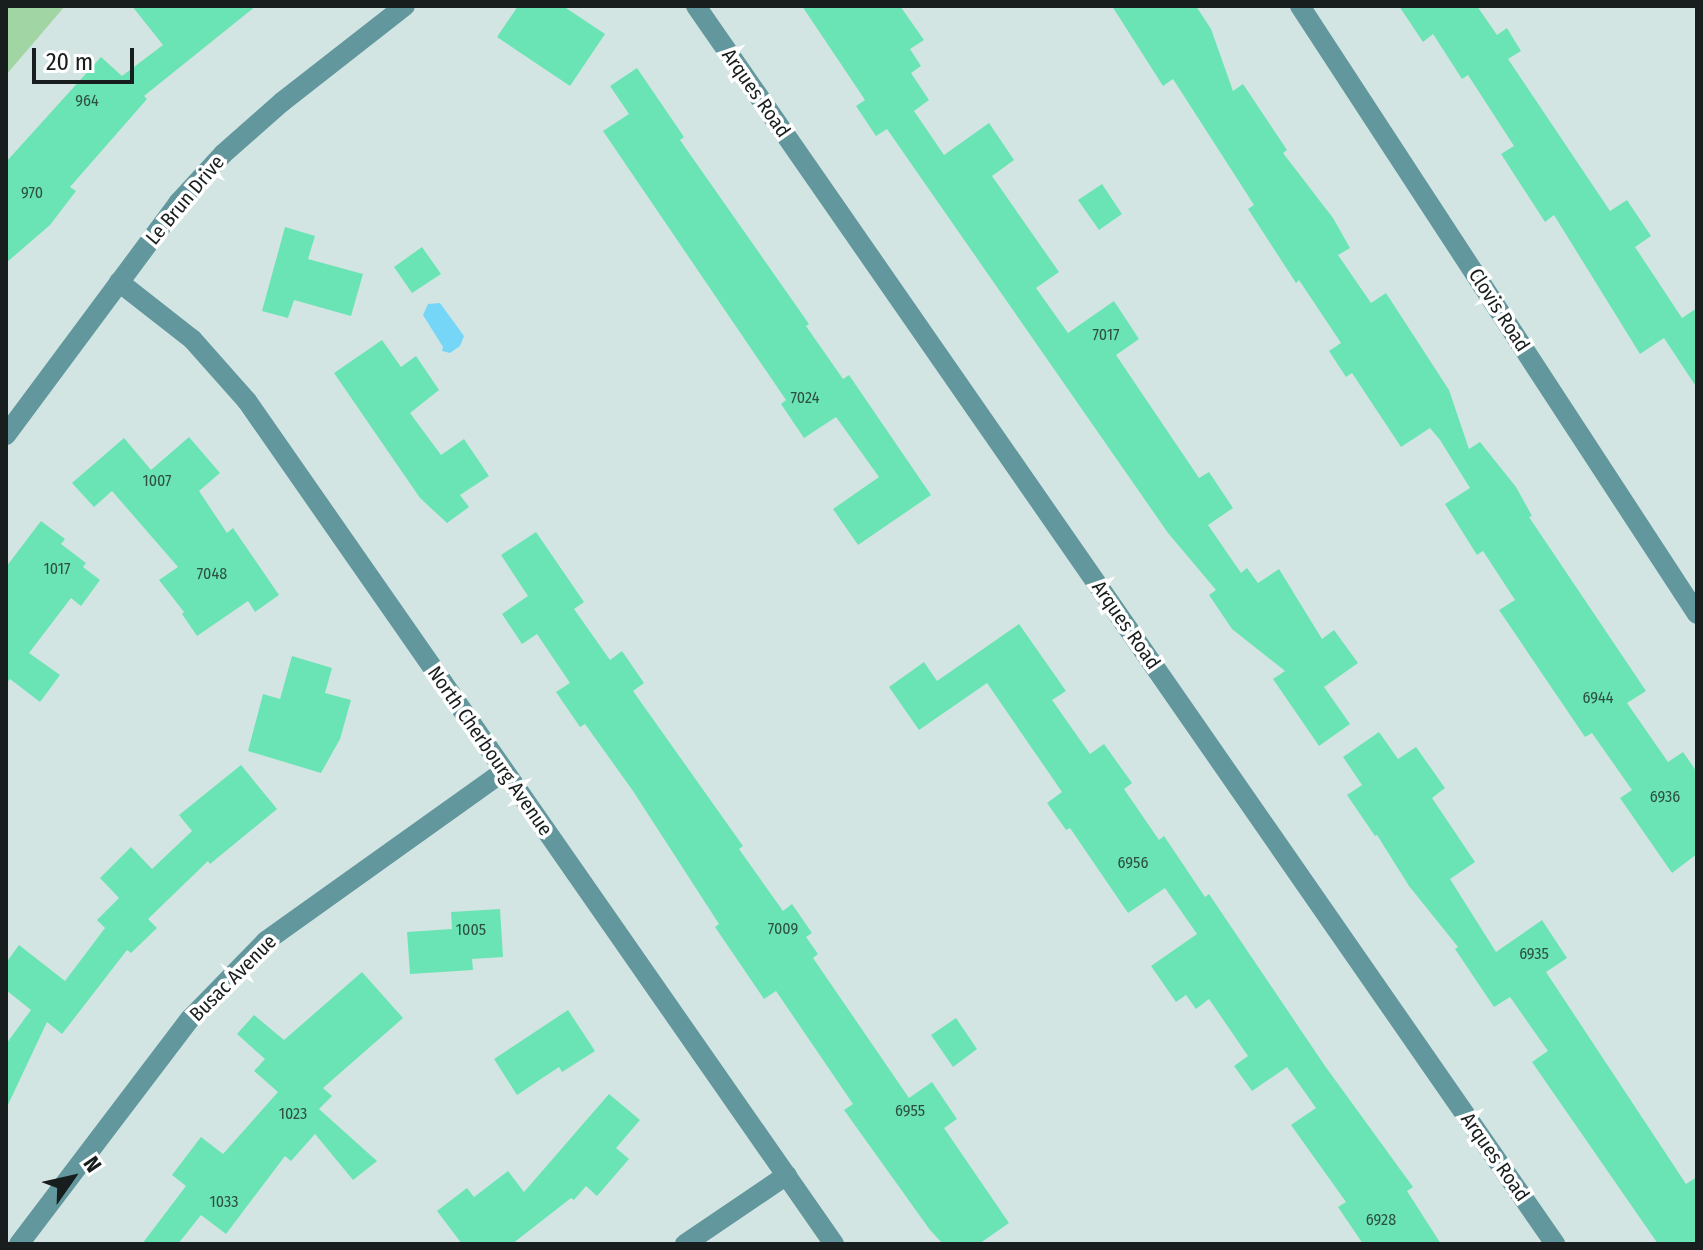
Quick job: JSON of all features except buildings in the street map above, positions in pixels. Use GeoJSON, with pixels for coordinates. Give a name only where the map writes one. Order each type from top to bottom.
{"type":"FeatureCollection","features":[{"type":"Feature","properties":{"kind":"street","name":"Le Brun Drive"},"geometry":{"type":"LineString","coordinates":[[6,435],[178,203],[223,154],[282,102],[405,6]]}},
{"type":"Feature","properties":{"kind":"street","name":"Arques Road"},"geometry":{"type":"LineString","coordinates":[[696,6],[1555,1244]]}},
{"type":"Feature","properties":{"kind":"street","name":"Clovis Road"},"geometry":{"type":"LineString","coordinates":[[1300,6],[1697,614]]}},
{"type":"Feature","properties":{"kind":"street","name":"North Cherbourg Avenue"},"geometry":{"type":"LineString","coordinates":[[119,282],[192,339],[238,390],[834,1244]]}},
{"type":"Feature","properties":{"kind":"street","name":"Busac Avenue"},"geometry":{"type":"LineString","coordinates":[[19,1244],[190,1019],[266,941],[504,771]]}},
{"type":"Feature","properties":{"kind":"street"},"geometry":{"type":"LineString","coordinates":[[685,1244],[787,1175]]}},
{"type":"Feature","properties":{"kind":"green space"},"geometry":{"type":"Polygon","coordinates":[[[6,6],[65,6],[6,75],[6,6]]]}},
{"type":"Feature","properties":{"kind":"water"},"geometry":{"type":"Polygon","coordinates":[[[440,303],[464,336],[460,346],[450,353],[442,351],[443,347],[423,315],[428,304],[440,303]]]}}]}
